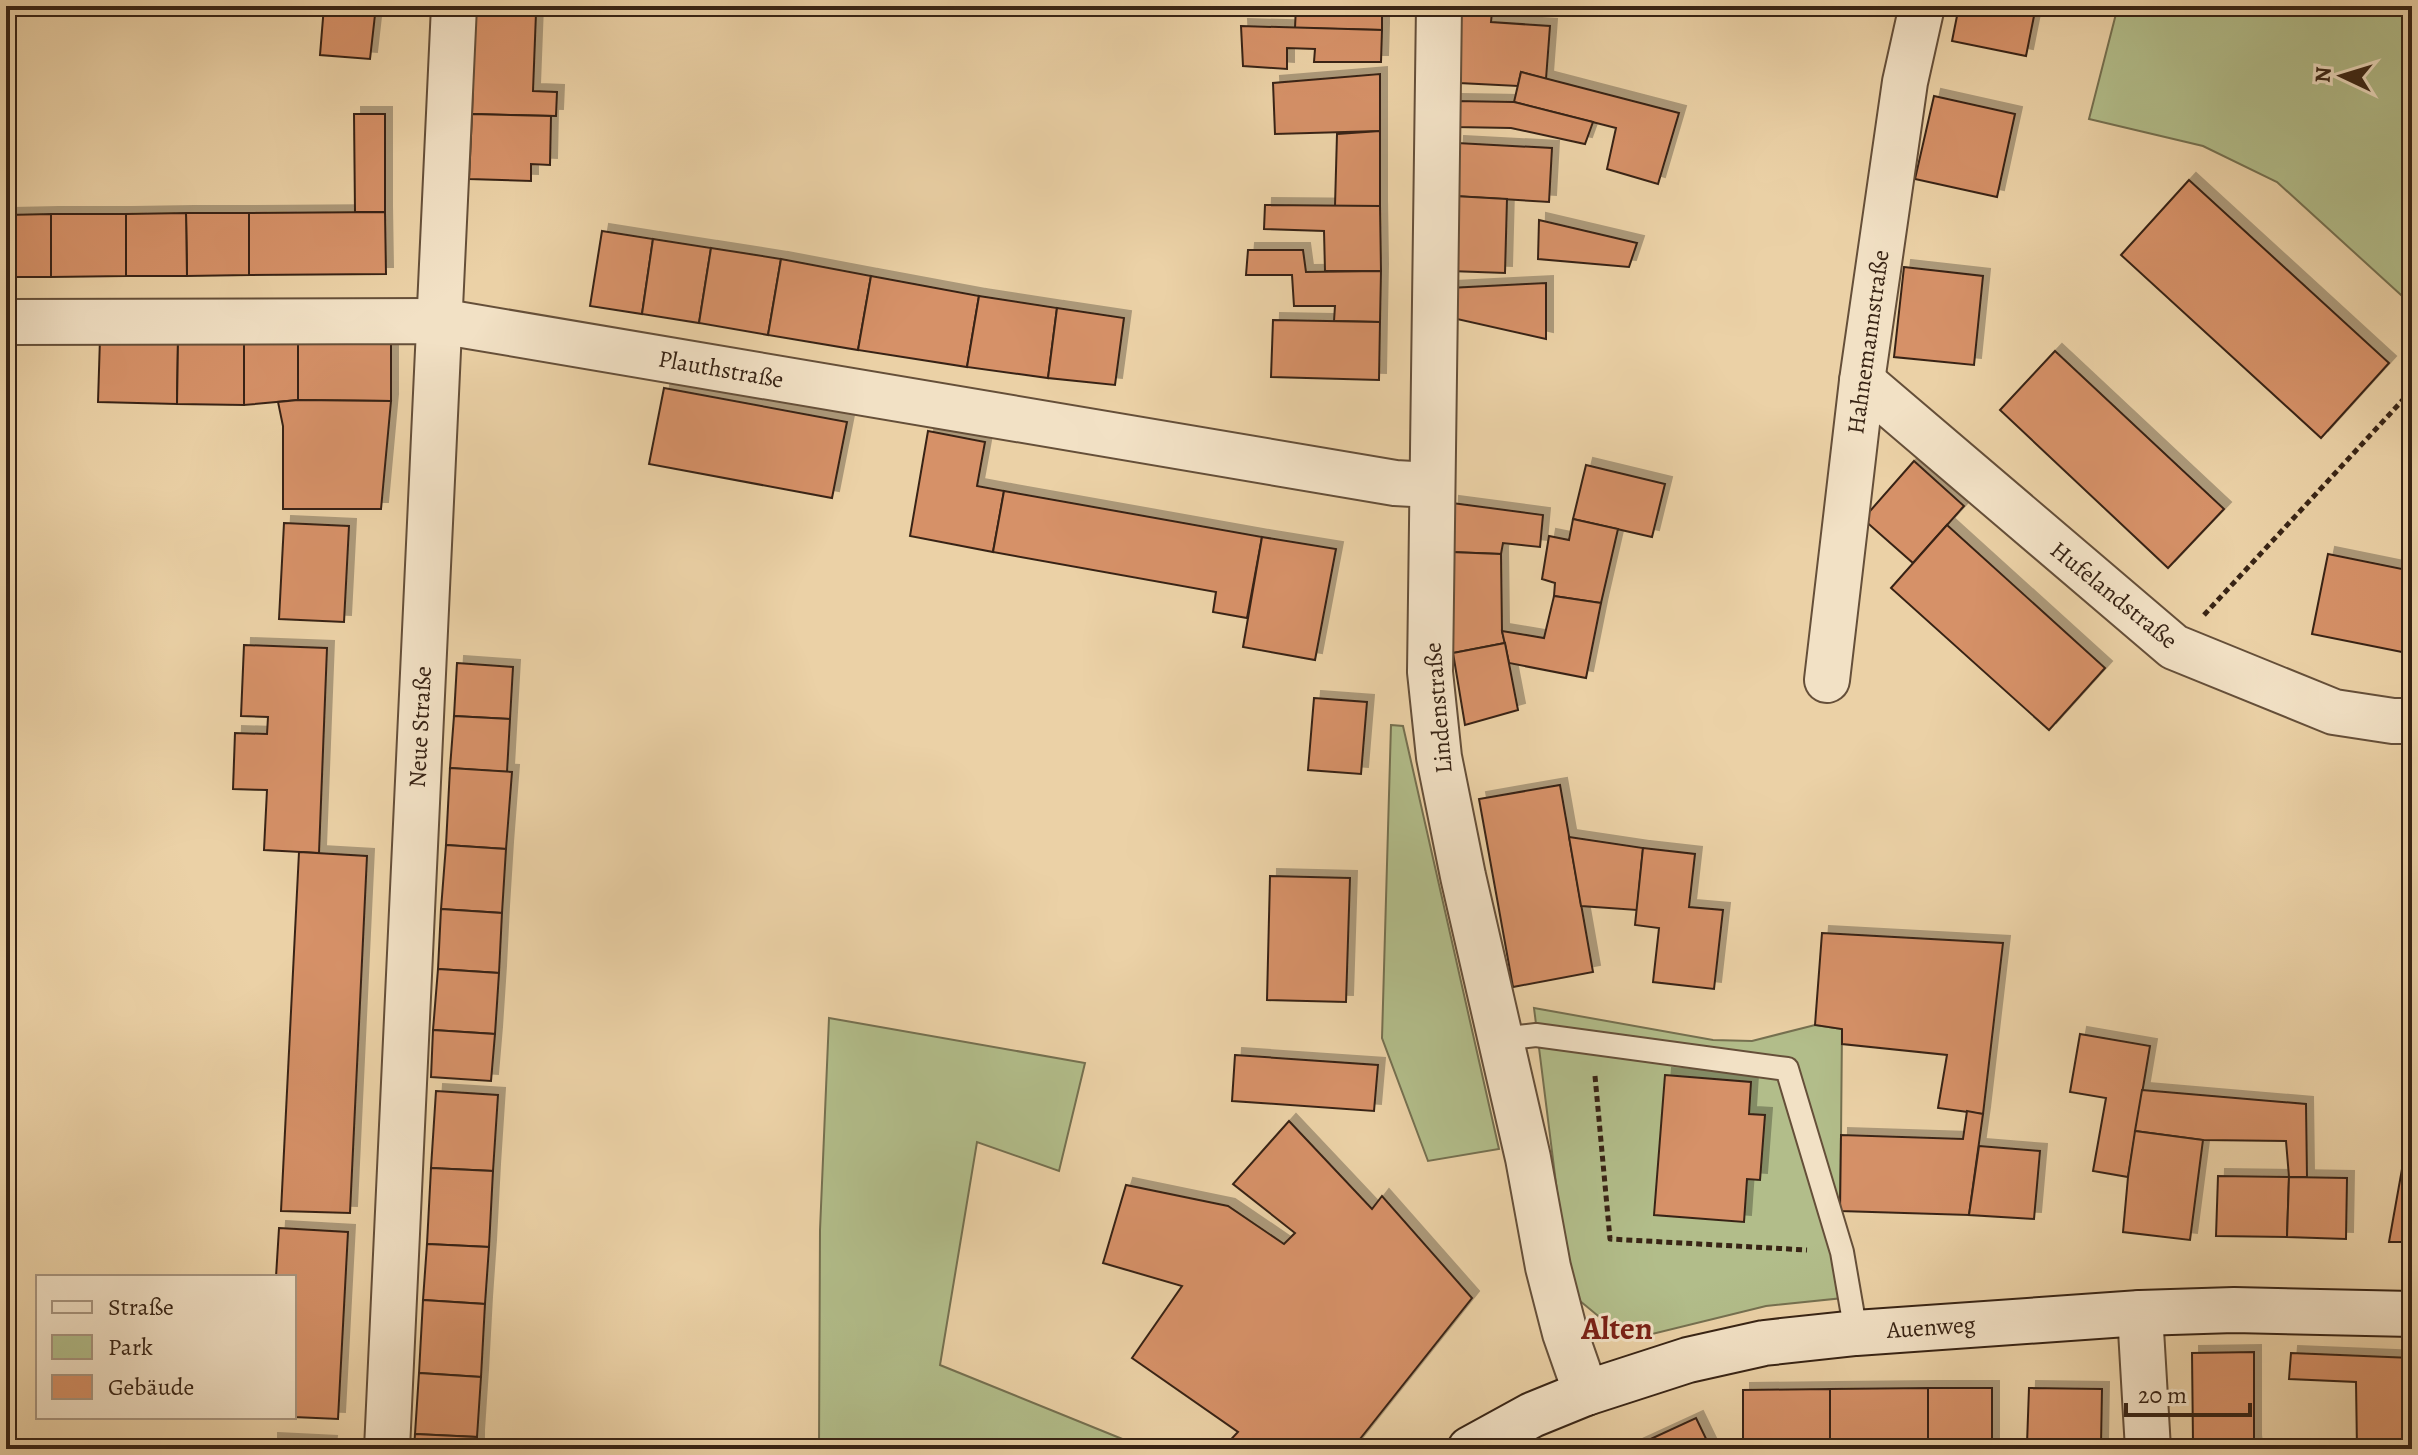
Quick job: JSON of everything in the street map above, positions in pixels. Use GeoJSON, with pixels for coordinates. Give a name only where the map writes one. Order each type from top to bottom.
{"type":"FeatureCollection","features":[{"type":"Feature","properties":{"kind":"street","name":"Neue Straße"},"geometry":{"type":"LineString","coordinates":[[387,1449],[454,6]]}},
{"type":"Feature","properties":{"kind":"street","name":"Lindenstraße"},"geometry":{"type":"LineString","coordinates":[[1439,6],[1430,672],[1439,757],[1528,1158],[1548,1267],[1565,1333],[1586,1393]]}},
{"type":"Feature","properties":{"kind":"street","name":"Hahnemannstraße"},"geometry":{"type":"LineString","coordinates":[[1827,680],[1862,381],[1905,82],[1922,6]]}},
{"type":"Feature","properties":{"kind":"street","name":"Plauthstraße"},"geometry":{"type":"LineString","coordinates":[[6,322],[439,321],[1395,483],[1431,485]]}},
{"type":"Feature","properties":{"kind":"street","name":"Hufelandstraße"},"geometry":{"type":"LineString","coordinates":[[1862,381],[2174,647],[2334,712],[2412,721]]}},
{"type":"Feature","properties":{"kind":"street","name":"Auenweg"},"geometry":{"type":"LineString","coordinates":[[1470,1449],[1532,1415],[1586,1393],[1688,1360],[1764,1343],[1856,1333],[2140,1313],[2234,1310],[2412,1314]]}},
{"type":"Feature","properties":{"kind":"street"},"geometry":{"type":"LineString","coordinates":[[2140,1313],[2148,1449]]}},
{"type":"Feature","properties":{"kind":"lane"},"geometry":{"type":"LineString","coordinates":[[1500,1039],[1536,1035],[1787,1069],[1842,1252],[1856,1333]]}},
{"type":"Feature","properties":{"kind":"path"},"geometry":{"type":"LineString","coordinates":[[2174,647],[2412,390]]}},
{"type":"Feature","properties":{"kind":"path"},"geometry":{"type":"LineString","coordinates":[[1592,1043],[1610,1239],[1842,1252]]}},
{"type":"Feature","properties":{"kind":"green space"},"geometry":{"type":"Polygon","coordinates":[[[2118,6],[2412,6],[2412,305],[2277,182],[2203,146],[2089,119],[2118,6]]]}},
{"type":"Feature","properties":{"kind":"green space"},"geometry":{"type":"Polygon","coordinates":[[[1391,725],[1403,726],[1499,1149],[1428,1161],[1382,1038],[1391,725]]]}},
{"type":"Feature","properties":{"kind":"green space"},"geometry":{"type":"Polygon","coordinates":[[[1534,1008],[1713,1040],[1752,1041],[1815,1025],[1842,1029],[1840,1242],[1843,1298],[1766,1306],[1640,1337],[1603,1320],[1574,1296],[1565,1255],[1534,1008]]]}},
{"type":"Feature","properties":{"kind":"green space"},"geometry":{"type":"Polygon","coordinates":[[[829,1018],[1085,1063],[1059,1171],[977,1142],[940,1365],[1147,1449],[819,1449],[820,1230],[829,1018]]]}},
{"type":"Feature","properties":{"kind":"building"},"geometry":{"type":"Polygon","coordinates":[[[324,6],[376,6],[370,59],[320,55],[324,6]]]}},
{"type":"Feature","properties":{"kind":"building"},"geometry":{"type":"Polygon","coordinates":[[[475,6],[536,6],[536,13],[475,11],[475,6]]]}},
{"type":"Feature","properties":{"kind":"building"},"geometry":{"type":"Polygon","coordinates":[[[1296,6],[1382,6],[1382,30],[1295,28],[1296,6]]]}},
{"type":"Feature","properties":{"kind":"building"},"geometry":{"type":"Polygon","coordinates":[[[1959,6],[2036,6],[2026,56],[1952,41],[1959,6]]]}},
{"type":"Feature","properties":{"kind":"building"},"geometry":{"type":"Polygon","coordinates":[[[1458,10],[1492,12],[1491,22],[1550,26],[1546,79],[1521,72],[1518,86],[1459,83],[1458,10]]]}},
{"type":"Feature","properties":{"kind":"building"},"geometry":{"type":"Polygon","coordinates":[[[475,11],[536,13],[533,91],[557,92],[556,116],[472,114],[475,11]]]}},
{"type":"Feature","properties":{"kind":"building"},"geometry":{"type":"Polygon","coordinates":[[[1241,26],[1382,30],[1381,62],[1314,62],[1315,49],[1287,48],[1287,69],[1243,66],[1241,26]]]}},
{"type":"Feature","properties":{"kind":"building"},"geometry":{"type":"Polygon","coordinates":[[[1521,72],[1679,113],[1658,184],[1607,169],[1616,128],[1514,102],[1521,72]]]}},
{"type":"Feature","properties":{"kind":"building"},"geometry":{"type":"Polygon","coordinates":[[[1380,74],[1380,131],[1275,134],[1273,83],[1380,74]]]}},
{"type":"Feature","properties":{"kind":"building"},"geometry":{"type":"Polygon","coordinates":[[[1934,96],[2015,114],[1997,197],[1915,179],[1934,96]]]}},
{"type":"Feature","properties":{"kind":"building"},"geometry":{"type":"Polygon","coordinates":[[[1455,101],[1514,102],[1593,122],[1585,144],[1511,128],[1455,127],[1455,101]]]}},
{"type":"Feature","properties":{"kind":"building"},"geometry":{"type":"Polygon","coordinates":[[[354,114],[385,114],[385,212],[355,212],[354,114]]]}},
{"type":"Feature","properties":{"kind":"building"},"geometry":{"type":"Polygon","coordinates":[[[472,114],[551,116],[550,165],[531,164],[531,181],[469,179],[472,114]]]}},
{"type":"Feature","properties":{"kind":"building"},"geometry":{"type":"Polygon","coordinates":[[[1380,131],[1380,206],[1335,206],[1337,134],[1380,131]]]}},
{"type":"Feature","properties":{"kind":"building"},"geometry":{"type":"Polygon","coordinates":[[[1457,143],[1552,148],[1549,202],[1454,196],[1457,143]]]}},
{"type":"Feature","properties":{"kind":"building"},"geometry":{"type":"Polygon","coordinates":[[[2189,180],[2389,363],[2321,438],[2121,255],[2189,180]]]}},
{"type":"Feature","properties":{"kind":"building"},"geometry":{"type":"Polygon","coordinates":[[[1454,196],[1507,199],[1505,273],[1450,271],[1454,196]]]}},
{"type":"Feature","properties":{"kind":"building"},"geometry":{"type":"Polygon","coordinates":[[[1265,205],[1380,206],[1381,271],[1325,271],[1324,231],[1264,229],[1265,205]]]}},
{"type":"Feature","properties":{"kind":"building"},"geometry":{"type":"Polygon","coordinates":[[[385,212],[386,274],[249,275],[249,213],[385,212]]]}},
{"type":"Feature","properties":{"kind":"building"},"geometry":{"type":"Polygon","coordinates":[[[186,213],[249,213],[249,275],[187,276],[186,213]]]}},
{"type":"Feature","properties":{"kind":"building"},"geometry":{"type":"Polygon","coordinates":[[[186,213],[187,276],[126,276],[126,214],[186,213]]]}},
{"type":"Feature","properties":{"kind":"building"},"geometry":{"type":"Polygon","coordinates":[[[51,214],[126,214],[126,276],[51,277],[51,214]]]}},
{"type":"Feature","properties":{"kind":"building"},"geometry":{"type":"Polygon","coordinates":[[[51,214],[51,277],[6,277],[6,215],[51,214]]]}},
{"type":"Feature","properties":{"kind":"building"},"geometry":{"type":"Polygon","coordinates":[[[1539,220],[1637,243],[1629,267],[1538,259],[1539,220]]]}},
{"type":"Feature","properties":{"kind":"building"},"geometry":{"type":"Polygon","coordinates":[[[602,231],[653,239],[642,314],[590,306],[602,231]]]}},
{"type":"Feature","properties":{"kind":"building"},"geometry":{"type":"Polygon","coordinates":[[[653,239],[711,248],[699,323],[642,314],[653,239]]]}},
{"type":"Feature","properties":{"kind":"building"},"geometry":{"type":"Polygon","coordinates":[[[711,248],[781,259],[768,335],[699,323],[711,248]]]}},
{"type":"Feature","properties":{"kind":"building"},"geometry":{"type":"Polygon","coordinates":[[[1248,250],[1303,250],[1306,272],[1381,271],[1380,322],[1334,321],[1335,306],[1294,306],[1292,275],[1246,275],[1248,250]]]}},
{"type":"Feature","properties":{"kind":"building"},"geometry":{"type":"Polygon","coordinates":[[[781,259],[871,276],[858,350],[768,335],[781,259]]]}},
{"type":"Feature","properties":{"kind":"building"},"geometry":{"type":"Polygon","coordinates":[[[1904,267],[1983,276],[1974,365],[1894,357],[1904,267]]]}},
{"type":"Feature","properties":{"kind":"building"},"geometry":{"type":"Polygon","coordinates":[[[871,276],[979,296],[967,367],[858,350],[871,276]]]}},
{"type":"Feature","properties":{"kind":"building"},"geometry":{"type":"Polygon","coordinates":[[[1546,283],[1546,339],[1448,317],[1449,288],[1546,283]]]}},
{"type":"Feature","properties":{"kind":"building"},"geometry":{"type":"Polygon","coordinates":[[[979,296],[1057,308],[1048,378],[967,367],[979,296]]]}},
{"type":"Feature","properties":{"kind":"building"},"geometry":{"type":"Polygon","coordinates":[[[1057,308],[1124,318],[1115,385],[1048,378],[1057,308]]]}},
{"type":"Feature","properties":{"kind":"building"},"geometry":{"type":"Polygon","coordinates":[[[1273,320],[1380,322],[1379,380],[1271,377],[1273,320]]]}},
{"type":"Feature","properties":{"kind":"building"},"geometry":{"type":"Polygon","coordinates":[[[100,338],[178,340],[177,404],[98,402],[100,338]]]}},
{"type":"Feature","properties":{"kind":"building"},"geometry":{"type":"Polygon","coordinates":[[[178,340],[244,340],[244,405],[177,404],[178,340]]]}},
{"type":"Feature","properties":{"kind":"building"},"geometry":{"type":"Polygon","coordinates":[[[244,340],[298,341],[298,400],[244,405],[244,340]]]}},
{"type":"Feature","properties":{"kind":"building"},"geometry":{"type":"Polygon","coordinates":[[[298,341],[391,342],[391,401],[298,400],[298,341]]]}},
{"type":"Feature","properties":{"kind":"building"},"geometry":{"type":"Polygon","coordinates":[[[2055,351],[2224,509],[2168,568],[2000,410],[2055,351]]]}},
{"type":"Feature","properties":{"kind":"building"},"geometry":{"type":"Polygon","coordinates":[[[664,388],[847,422],[832,498],[649,464],[664,388]]]}},
{"type":"Feature","properties":{"kind":"building"},"geometry":{"type":"Polygon","coordinates":[[[391,401],[381,509],[283,509],[283,426],[278,402],[391,401]]]}},
{"type":"Feature","properties":{"kind":"building"},"geometry":{"type":"Polygon","coordinates":[[[928,431],[985,442],[977,486],[1004,491],[993,552],[910,536],[928,431]]]}},
{"type":"Feature","properties":{"kind":"building"},"geometry":{"type":"Polygon","coordinates":[[[1914,461],[1964,506],[1913,563],[1863,519],[1914,461]]]}},
{"type":"Feature","properties":{"kind":"building"},"geometry":{"type":"Polygon","coordinates":[[[1586,465],[1665,484],[1652,537],[1573,519],[1586,465]]]}},
{"type":"Feature","properties":{"kind":"building"},"geometry":{"type":"Polygon","coordinates":[[[1004,491],[1262,537],[1247,618],[1213,612],[1216,592],[993,552],[1004,491]]]}},
{"type":"Feature","properties":{"kind":"building"},"geometry":{"type":"Polygon","coordinates":[[[1452,503],[1543,515],[1540,547],[1503,543],[1501,554],[1450,552],[1452,503]]]}},
{"type":"Feature","properties":{"kind":"building"},"geometry":{"type":"Polygon","coordinates":[[[1573,519],[1618,529],[1601,603],[1554,596],[1555,583],[1542,579],[1549,536],[1569,540],[1573,519]]]}},
{"type":"Feature","properties":{"kind":"building"},"geometry":{"type":"Polygon","coordinates":[[[284,523],[349,526],[344,622],[279,619],[284,523]]]}},
{"type":"Feature","properties":{"kind":"building"},"geometry":{"type":"Polygon","coordinates":[[[1947,525],[2105,668],[2049,730],[1891,588],[1947,525]]]}},
{"type":"Feature","properties":{"kind":"building"},"geometry":{"type":"Polygon","coordinates":[[[1262,537],[1336,549],[1315,660],[1243,647],[1262,537]]]}},
{"type":"Feature","properties":{"kind":"building"},"geometry":{"type":"Polygon","coordinates":[[[1450,552],[1501,554],[1502,631],[1505,643],[1453,653],[1450,552]]]}},
{"type":"Feature","properties":{"kind":"building"},"geometry":{"type":"Polygon","coordinates":[[[2328,554],[2412,571],[2412,654],[2312,634],[2328,554]]]}},
{"type":"Feature","properties":{"kind":"building"},"geometry":{"type":"Polygon","coordinates":[[[1554,596],[1601,603],[1586,678],[1509,663],[1502,631],[1544,638],[1554,596]]]}},
{"type":"Feature","properties":{"kind":"building"},"geometry":{"type":"Polygon","coordinates":[[[1505,643],[1518,710],[1465,725],[1453,653],[1505,643]]]}},
{"type":"Feature","properties":{"kind":"building"},"geometry":{"type":"Polygon","coordinates":[[[244,645],[327,648],[319,853],[264,850],[267,790],[233,789],[235,733],[267,734],[268,717],[241,716],[244,645]]]}},
{"type":"Feature","properties":{"kind":"building"},"geometry":{"type":"Polygon","coordinates":[[[457,663],[513,667],[510,719],[454,716],[457,663]]]}},
{"type":"Feature","properties":{"kind":"building"},"geometry":{"type":"Polygon","coordinates":[[[1314,698],[1367,702],[1361,774],[1308,770],[1314,698]]]}},
{"type":"Feature","properties":{"kind":"building"},"geometry":{"type":"Polygon","coordinates":[[[454,716],[510,719],[507,772],[450,768],[454,716]]]}},
{"type":"Feature","properties":{"kind":"building"},"geometry":{"type":"Polygon","coordinates":[[[450,768],[512,772],[506,849],[446,845],[450,768]]]}},
{"type":"Feature","properties":{"kind":"building"},"geometry":{"type":"Polygon","coordinates":[[[1560,785],[1593,972],[1513,987],[1479,799],[1560,785]]]}},
{"type":"Feature","properties":{"kind":"building"},"geometry":{"type":"Polygon","coordinates":[[[1569,837],[1643,848],[1637,910],[1581,906],[1569,837]]]}},
{"type":"Feature","properties":{"kind":"building"},"geometry":{"type":"Polygon","coordinates":[[[446,845],[506,849],[502,913],[441,909],[446,845]]]}},
{"type":"Feature","properties":{"kind":"building"},"geometry":{"type":"Polygon","coordinates":[[[1643,848],[1695,854],[1689,907],[1723,910],[1714,989],[1653,982],[1659,928],[1635,925],[1643,848]]]}},
{"type":"Feature","properties":{"kind":"building"},"geometry":{"type":"Polygon","coordinates":[[[299,852],[367,856],[350,1213],[281,1211],[299,852]]]}},
{"type":"Feature","properties":{"kind":"building"},"geometry":{"type":"Polygon","coordinates":[[[1270,876],[1350,878],[1346,1002],[1267,1000],[1270,876]]]}},
{"type":"Feature","properties":{"kind":"building"},"geometry":{"type":"Polygon","coordinates":[[[441,909],[502,913],[499,973],[438,969],[441,909]]]}},
{"type":"Feature","properties":{"kind":"building"},"geometry":{"type":"Polygon","coordinates":[[[1822,933],[2003,943],[1983,1114],[1938,1108],[1947,1055],[1842,1044],[1842,1029],[1815,1025],[1822,933]]]}},
{"type":"Feature","properties":{"kind":"building"},"geometry":{"type":"Polygon","coordinates":[[[438,969],[499,973],[495,1034],[433,1030],[438,969]]]}},
{"type":"Feature","properties":{"kind":"building"},"geometry":{"type":"Polygon","coordinates":[[[433,1030],[495,1034],[491,1081],[431,1077],[433,1030]]]}},
{"type":"Feature","properties":{"kind":"building"},"geometry":{"type":"Polygon","coordinates":[[[2080,1034],[2150,1046],[2128,1177],[2093,1171],[2106,1098],[2070,1092],[2080,1034]]]}},
{"type":"Feature","properties":{"kind":"building"},"geometry":{"type":"Polygon","coordinates":[[[1235,1055],[1378,1065],[1374,1111],[1232,1101],[1235,1055]]]}},
{"type":"Feature","properties":{"kind":"building"},"geometry":{"type":"Polygon","coordinates":[[[1665,1075],[1751,1082],[1749,1114],[1765,1115],[1760,1180],[1747,1179],[1744,1222],[1654,1215],[1665,1075]]]}},
{"type":"Feature","properties":{"kind":"building"},"geometry":{"type":"Polygon","coordinates":[[[2142,1090],[2306,1104],[2307,1177],[2289,1177],[2286,1141],[2203,1140],[2135,1131],[2142,1090]]]}},
{"type":"Feature","properties":{"kind":"building"},"geometry":{"type":"Polygon","coordinates":[[[436,1091],[498,1095],[493,1171],[431,1168],[436,1091]]]}},
{"type":"Feature","properties":{"kind":"building"},"geometry":{"type":"Polygon","coordinates":[[[1967,1111],[1983,1114],[1969,1215],[1840,1211],[1841,1135],[1963,1139],[1967,1111]]]}},
{"type":"Feature","properties":{"kind":"building"},"geometry":{"type":"Polygon","coordinates":[[[2412,1113],[2412,1242],[2389,1242],[2412,1113]]]}},
{"type":"Feature","properties":{"kind":"building"},"geometry":{"type":"Polygon","coordinates":[[[1289,1121],[1372,1209],[1382,1196],[1472,1298],[1352,1449],[1222,1449],[1238,1432],[1132,1358],[1182,1286],[1103,1263],[1126,1185],[1228,1206],[1284,1244],[1295,1233],[1233,1184],[1289,1121]]]}},
{"type":"Feature","properties":{"kind":"building"},"geometry":{"type":"Polygon","coordinates":[[[2135,1131],[2203,1140],[2190,1240],[2123,1232],[2135,1131]]]}},
{"type":"Feature","properties":{"kind":"building"},"geometry":{"type":"Polygon","coordinates":[[[1979,1146],[2040,1151],[2034,1219],[1969,1215],[1979,1146]]]}},
{"type":"Feature","properties":{"kind":"building"},"geometry":{"type":"Polygon","coordinates":[[[431,1168],[493,1171],[489,1247],[427,1244],[431,1168]]]}},
{"type":"Feature","properties":{"kind":"building"},"geometry":{"type":"Polygon","coordinates":[[[2218,1176],[2289,1177],[2287,1237],[2216,1236],[2218,1176]]]}},
{"type":"Feature","properties":{"kind":"building"},"geometry":{"type":"Polygon","coordinates":[[[2289,1177],[2347,1178],[2346,1239],[2287,1237],[2289,1177]]]}},
{"type":"Feature","properties":{"kind":"building"},"geometry":{"type":"Polygon","coordinates":[[[279,1228],[348,1232],[338,1419],[296,1417],[296,1275],[276,1275],[279,1228]]]}},
{"type":"Feature","properties":{"kind":"building"},"geometry":{"type":"Polygon","coordinates":[[[427,1244],[489,1247],[485,1304],[423,1300],[427,1244]]]}},
{"type":"Feature","properties":{"kind":"building"},"geometry":{"type":"Polygon","coordinates":[[[423,1300],[485,1304],[481,1377],[419,1373],[423,1300]]]}},
{"type":"Feature","properties":{"kind":"building"},"geometry":{"type":"Polygon","coordinates":[[[2254,1352],[2254,1442],[2193,1443],[2192,1353],[2254,1352]]]}},
{"type":"Feature","properties":{"kind":"building"},"geometry":{"type":"Polygon","coordinates":[[[2291,1353],[2412,1358],[2412,1449],[2357,1449],[2356,1382],[2289,1379],[2291,1353]]]}},
{"type":"Feature","properties":{"kind":"building"},"geometry":{"type":"Polygon","coordinates":[[[419,1373],[481,1377],[477,1437],[415,1434],[419,1373]]]}},
{"type":"Feature","properties":{"kind":"building"},"geometry":{"type":"Polygon","coordinates":[[[1928,1388],[1928,1441],[1830,1443],[1830,1389],[1928,1388]]]}},
{"type":"Feature","properties":{"kind":"building"},"geometry":{"type":"Polygon","coordinates":[[[1928,1388],[1992,1388],[1992,1449],[1928,1449],[1928,1388]]]}},
{"type":"Feature","properties":{"kind":"building"},"geometry":{"type":"Polygon","coordinates":[[[2029,1388],[2102,1389],[2101,1446],[2027,1444],[2029,1388]]]}},
{"type":"Feature","properties":{"kind":"building"},"geometry":{"type":"Polygon","coordinates":[[[1830,1389],[1830,1443],[1802,1443],[1802,1449],[1743,1449],[1743,1390],[1830,1389]]]}},
{"type":"Feature","properties":{"kind":"building"},"geometry":{"type":"Polygon","coordinates":[[[1696,1418],[1711,1449],[1629,1449],[1696,1418]]]}},
{"type":"Feature","properties":{"kind":"building"},"geometry":{"type":"Polygon","coordinates":[[[415,1434],[477,1437],[477,1449],[414,1449],[415,1434]]]}},
{"type":"Feature","properties":{"kind":"building"},"geometry":{"type":"Polygon","coordinates":[[[271,1440],[330,1443],[329,1449],[271,1449],[271,1440]]]}},
{"type":"Feature","properties":{"kind":"building"},"geometry":{"type":"Polygon","coordinates":[[[2254,1442],[2255,1449],[2194,1449],[2193,1443],[2254,1442]]]}},
{"type":"Feature","properties":{"kind":"district","name":"Alten"},"geometry":{"type":"Point","coordinates":[1617,1328]}}]}
